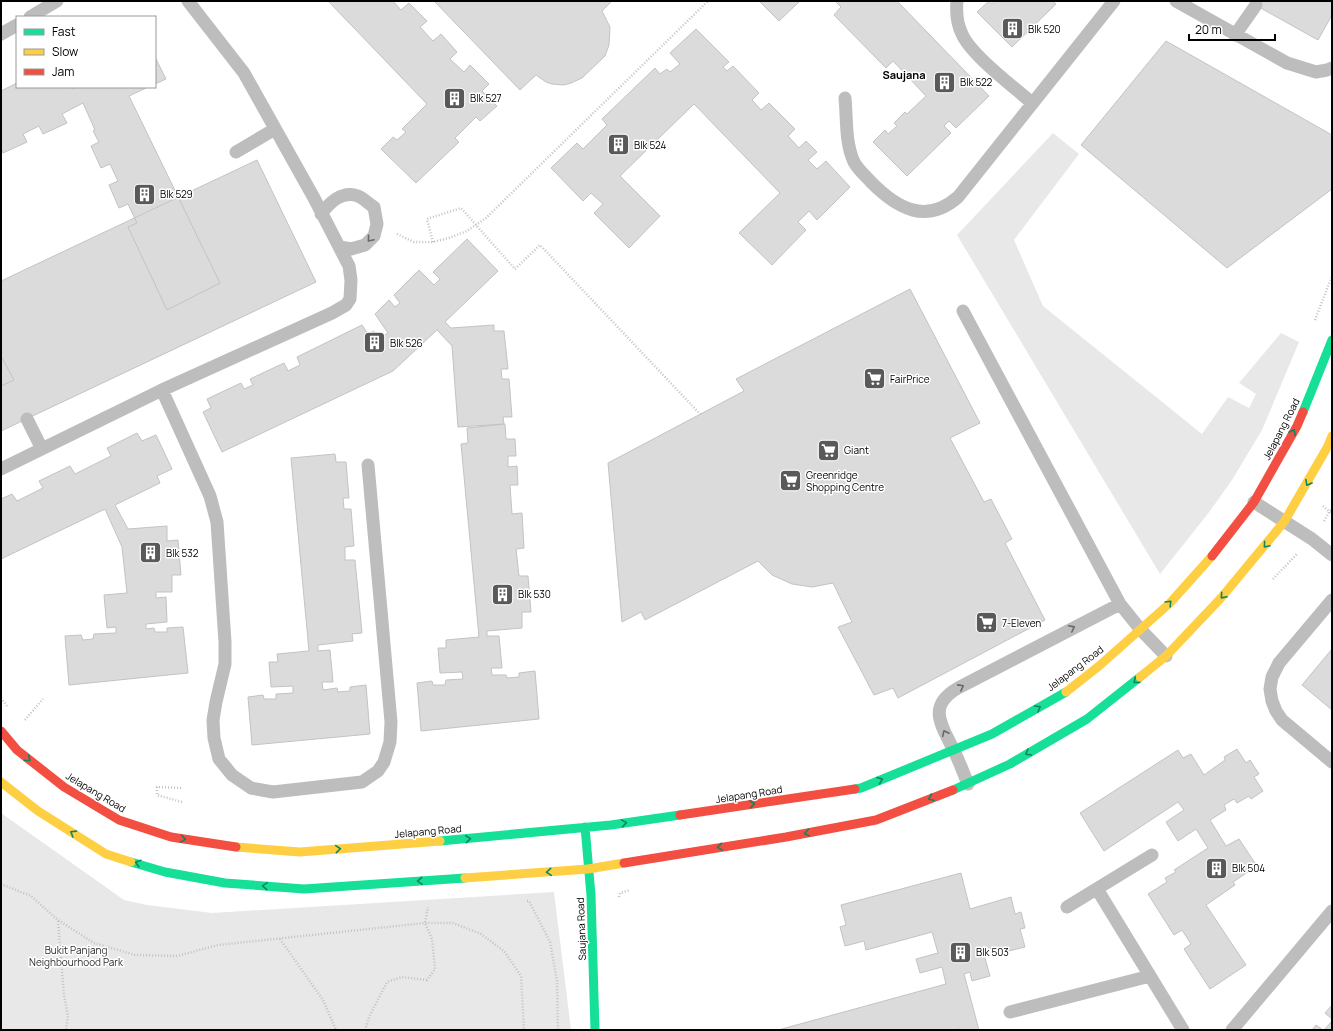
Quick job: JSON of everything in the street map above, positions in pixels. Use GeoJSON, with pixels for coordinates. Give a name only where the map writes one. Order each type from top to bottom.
{"type":"FeatureCollection","features":[{"type":"Feature","properties":{"kind":"street","name":"Jelapang Road"},"geometry":{"type":"LineString","coordinates":[[1,731],[17,750],[64,787],[119,820],[171,837],[237,848],[300,852],[524,834],[611,825],[861,788],[992,734],[1066,692],[1099,666],[1170,603],[1220,546],[1254,502],[1297,426],[1332,340]]}},
{"type":"Feature","properties":{"kind":"street"},"geometry":{"type":"LineString","coordinates":[[1,782],[38,811],[106,854],[165,872],[225,883],[304,888],[588,869],[876,820],[968,784],[1010,764],[1087,719],[1166,656],[1221,598],[1284,522],[1328,446],[1332,436]]}},
{"type":"Feature","properties":{"kind":"street","name":"Saujana Road"},"geometry":{"type":"LineString","coordinates":[[585,827],[591,895],[595,1030]]}},
{"type":"Feature","properties":{"kind":"lane"},"geometry":{"type":"LineString","coordinates":[[32,16],[57,1]]}},
{"type":"Feature","properties":{"kind":"lane"},"geometry":{"type":"LineString","coordinates":[[1,469],[162,390],[332,313],[346,305],[350,299],[351,280],[349,266],[340,247],[244,73],[188,1]]}},
{"type":"Feature","properties":{"kind":"lane"},"geometry":{"type":"LineString","coordinates":[[957,1],[956,9],[959,26],[966,42],[978,56],[1032,103]]}},
{"type":"Feature","properties":{"kind":"lane"},"geometry":{"type":"LineString","coordinates":[[845,98],[850,150],[854,163],[858,169],[886,197],[895,202],[915,210],[934,210],[944,206],[958,197],[1114,1]]}},
{"type":"Feature","properties":{"kind":"lane"},"geometry":{"type":"LineString","coordinates":[[1176,1],[1274,57],[1301,68],[1316,72],[1332,68]]}},
{"type":"Feature","properties":{"kind":"lane"},"geometry":{"type":"LineString","coordinates":[[1235,35],[1256,5]]}},
{"type":"Feature","properties":{"kind":"lane"},"geometry":{"type":"LineString","coordinates":[[1,34],[16,25]]}},
{"type":"Feature","properties":{"kind":"lane"},"geometry":{"type":"LineString","coordinates":[[236,152],[275,129]]}},
{"type":"Feature","properties":{"kind":"lane"},"geometry":{"type":"LineString","coordinates":[[321,214],[333,200],[345,194],[358,196],[374,207],[377,224],[374,236],[365,245],[352,249],[340,247]]}},
{"type":"Feature","properties":{"kind":"lane"},"geometry":{"type":"LineString","coordinates":[[963,311],[1120,604],[1141,630],[1166,656]]}},
{"type":"Feature","properties":{"kind":"lane"},"geometry":{"type":"LineString","coordinates":[[162,390],[210,496],[217,522],[225,642],[225,664],[213,720],[214,738],[219,759],[232,775],[251,788],[273,792],[362,782],[378,770],[388,752],[391,722],[368,465]]}},
{"type":"Feature","properties":{"kind":"lane"},"geometry":{"type":"LineString","coordinates":[[27,418],[42,449]]}},
{"type":"Feature","properties":{"kind":"lane"},"geometry":{"type":"LineString","coordinates":[[1254,502],[1312,539],[1332,555]]}},
{"type":"Feature","properties":{"kind":"lane"},"geometry":{"type":"LineString","coordinates":[[1332,600],[1279,663],[1272,677],[1270,688],[1274,706],[1282,720],[1332,762]]}},
{"type":"Feature","properties":{"kind":"lane"},"geometry":{"type":"LineString","coordinates":[[968,784],[954,750],[941,725],[939,716],[943,700],[950,693],[1120,604]]}},
{"type":"Feature","properties":{"kind":"lane"},"geometry":{"type":"LineString","coordinates":[[1067,907],[1152,855]]}},
{"type":"Feature","properties":{"kind":"lane"},"geometry":{"type":"LineString","coordinates":[[1096,889],[1183,1030]]}},
{"type":"Feature","properties":{"kind":"lane"},"geometry":{"type":"LineString","coordinates":[[1232,1030],[1332,911]]}},
{"type":"Feature","properties":{"kind":"lane"},"geometry":{"type":"LineString","coordinates":[[1010,1012],[1150,976]]}},
{"type":"Feature","properties":{"kind":"path"},"geometry":{"type":"LineString","coordinates":[[377,224],[414,242],[433,242],[467,231],[486,218],[708,1]]}},
{"type":"Feature","properties":{"kind":"path"},"geometry":{"type":"LineString","coordinates":[[433,242],[427,219],[461,208],[515,269],[540,245],[701,414]]}},
{"type":"Feature","properties":{"kind":"path"},"geometry":{"type":"LineString","coordinates":[[1313,325],[1332,276]]}},
{"type":"Feature","properties":{"kind":"path"},"geometry":{"type":"LineString","coordinates":[[1,698],[9,709]]}},
{"type":"Feature","properties":{"kind":"path"},"geometry":{"type":"LineString","coordinates":[[31,713],[43,699]]}},
{"type":"Feature","properties":{"kind":"path"},"geometry":{"type":"LineString","coordinates":[[181,788],[157,787],[157,796],[182,802]]}},
{"type":"Feature","properties":{"kind":"path"},"geometry":{"type":"LineString","coordinates":[[1,884],[31,896],[58,920],[94,943],[135,955],[177,956],[218,946],[425,923],[453,923],[481,934],[504,951],[521,976],[524,1030]]}},
{"type":"Feature","properties":{"kind":"path"},"geometry":{"type":"LineString","coordinates":[[522,901],[529,901],[550,942],[557,981],[558,1030]]}},
{"type":"Feature","properties":{"kind":"path"},"geometry":{"type":"LineString","coordinates":[[365,1030],[370,1015],[387,982],[402,977],[427,980],[435,969],[432,939],[425,923],[429,902]]}},
{"type":"Feature","properties":{"kind":"path"},"geometry":{"type":"LineString","coordinates":[[58,920],[64,995],[68,1016],[66,1030]]}},
{"type":"Feature","properties":{"kind":"path"},"geometry":{"type":"LineString","coordinates":[[280,939],[324,1000],[336,1030]]}},
{"type":"Feature","properties":{"kind":"green space"},"geometry":{"type":"Polygon","coordinates":[[[1053,133],[1079,154],[1014,240],[1043,306],[1202,434],[1228,397],[1249,408],[1256,394],[1239,383],[1281,333],[1299,342],[1262,430],[1232,480],[1210,511],[1160,574],[957,235],[1053,133]]]}},
{"type":"Feature","properties":{"kind":"green space","name":"Bukit Panjang Neighbourhood Park"},"geometry":{"type":"Polygon","coordinates":[[[1,813],[124,900],[147,905],[212,913],[554,892],[571,1030],[1,1030],[1,813]]]}},
{"type":"Feature","properties":{"kind":"building","name":"Blk 527"},"geometry":{"type":"Polygon","coordinates":[[[328,1],[393,1],[401,10],[409,3],[427,21],[420,27],[433,41],[441,34],[457,52],[450,59],[464,72],[470,65],[489,84],[482,91],[497,106],[480,121],[476,117],[455,138],[459,142],[416,183],[381,149],[393,137],[397,140],[406,132],[402,129],[427,104],[328,1]]]}},
{"type":"Feature","properties":{"kind":"building"},"geometry":{"type":"Polygon","coordinates":[[[434,1],[612,1],[602,11],[610,27],[609,45],[605,56],[582,78],[564,85],[546,82],[536,75],[520,90],[434,1]]]}},
{"type":"Feature","properties":{"kind":"building"},"geometry":{"type":"Polygon","coordinates":[[[759,1],[800,1],[779,21],[759,1]]]}},
{"type":"Feature","properties":{"kind":"building","name":"Blk 522"},"geometry":{"type":"Polygon","coordinates":[[[897,1],[989,96],[956,128],[949,121],[944,126],[951,133],[907,176],[873,142],[885,130],[888,134],[897,126],[894,123],[905,112],[907,114],[926,96],[893,61],[886,68],[834,15],[841,7],[836,2],[897,1]]]}},
{"type":"Feature","properties":{"kind":"building","name":"Blk 520"},"geometry":{"type":"Polygon","coordinates":[[[989,1],[992,4],[995,1],[1052,1],[1056,4],[1012,47],[977,12],[989,1]]]}},
{"type":"Feature","properties":{"kind":"building"},"geometry":{"type":"Polygon","coordinates":[[[1248,1],[1332,1],[1332,15],[1318,40],[1248,1]]]}},
{"type":"Feature","properties":{"kind":"building","name":"Blk 524"},"geometry":{"type":"Polygon","coordinates":[[[696,29],[729,62],[723,67],[727,71],[733,66],[759,93],[752,100],[761,110],[769,103],[795,129],[788,136],[799,148],[806,141],[817,152],[808,160],[817,169],[826,161],[850,187],[817,220],[809,211],[798,222],[806,230],[772,265],[739,233],[780,193],[694,104],[620,176],[660,216],[629,248],[594,213],[603,204],[591,193],[583,201],[551,168],[577,143],[583,149],[607,125],[602,119],[655,68],[660,74],[667,69],[670,72],[680,64],[670,53],[696,29]]]}},
{"type":"Feature","properties":{"kind":"building"},"geometry":{"type":"Polygon","coordinates":[[[1166,41],[1332,135],[1332,189],[1227,268],[1081,145],[1166,41]]]}},
{"type":"Feature","properties":{"kind":"building"},"geometry":{"type":"Polygon","coordinates":[[[156,59],[166,79],[156,84],[156,59]]]}},
{"type":"Feature","properties":{"kind":"building","name":"Blk 529"},"geometry":{"type":"Polygon","coordinates":[[[16,84],[16,88],[146,88],[129,96],[220,283],[167,310],[128,227],[137,223],[128,204],[119,208],[109,185],[118,181],[110,164],[101,168],[91,146],[99,142],[93,131],[95,130],[83,103],[62,114],[67,123],[43,134],[39,126],[23,134],[27,142],[3,153],[1,148],[1,91],[16,84]]]}},
{"type":"Feature","properties":{"kind":"building"},"geometry":{"type":"Polygon","coordinates":[[[257,160],[316,282],[1,431],[1,281],[257,160]]]}},
{"type":"Feature","properties":{"kind":"building","name":"Blk 526"},"geometry":{"type":"Polygon","coordinates":[[[467,239],[498,271],[445,322],[451,328],[494,325],[494,331],[504,331],[508,369],[501,369],[502,379],[509,379],[512,417],[503,417],[504,424],[458,427],[452,346],[437,330],[393,371],[222,452],[203,412],[211,408],[207,399],[241,383],[244,389],[253,385],[250,379],[284,363],[288,371],[300,365],[297,357],[362,325],[368,334],[374,331],[379,339],[388,333],[375,314],[389,300],[395,307],[400,303],[394,295],[419,270],[434,285],[440,279],[433,272],[467,239]]]}},
{"type":"Feature","properties":{"kind":"building","name":"Greenridge Shopping Centre"},"geometry":{"type":"Polygon","coordinates":[[[910,289],[980,423],[950,438],[984,502],[991,499],[1012,539],[1005,543],[1045,620],[898,698],[893,688],[874,695],[838,627],[852,622],[833,583],[812,587],[792,584],[772,575],[758,561],[645,620],[641,612],[622,622],[608,463],[744,391],[736,379],[910,289]]]}},
{"type":"Feature","properties":{"kind":"building"},"geometry":{"type":"Polygon","coordinates":[[[1,356],[14,380],[1,386],[1,356]]]}},
{"type":"Feature","properties":{"kind":"building","name":"Blk 530"},"geometry":{"type":"Polygon","coordinates":[[[505,424],[506,439],[515,439],[516,456],[508,456],[508,467],[517,466],[518,485],[510,485],[512,514],[522,513],[524,548],[516,549],[519,576],[528,576],[531,612],[522,612],[522,628],[487,631],[487,636],[499,636],[502,668],[491,668],[492,675],[506,675],[507,678],[519,677],[519,673],[535,671],[539,719],[421,731],[417,683],[432,681],[433,685],[445,685],[446,680],[463,679],[462,672],[440,673],[438,648],[446,648],[446,640],[479,637],[461,444],[468,443],[467,428],[505,424]]]}},
{"type":"Feature","properties":{"kind":"building","name":"Blk 532"},"geometry":{"type":"Polygon","coordinates":[[[137,433],[142,441],[156,435],[172,469],[157,476],[160,483],[115,505],[128,529],[167,526],[167,541],[178,540],[181,575],[172,575],[172,592],[156,592],[156,598],[166,597],[167,622],[146,624],[146,629],[154,628],[155,632],[167,632],[167,628],[183,627],[188,673],[69,685],[65,636],[81,635],[83,640],[93,639],[94,634],[116,633],[116,627],[107,628],[104,595],[127,593],[122,547],[105,509],[1,559],[1,499],[12,494],[17,501],[43,488],[39,481],[70,466],[75,474],[111,456],[107,448],[137,433]]]}},
{"type":"Feature","properties":{"kind":"building"},"geometry":{"type":"Polygon","coordinates":[[[335,454],[336,462],[346,462],[349,498],[343,498],[344,509],[351,509],[354,546],[345,547],[345,560],[355,560],[362,633],[352,634],[353,641],[318,645],[318,651],[330,650],[333,682],[322,682],[323,690],[337,688],[338,692],[350,691],[350,687],[366,685],[370,734],[252,745],[248,697],[263,695],[264,699],[276,699],[276,694],[293,693],[293,686],[271,687],[269,662],[278,662],[277,654],[309,651],[291,458],[335,454]]]}},
{"type":"Feature","properties":{"kind":"building"},"geometry":{"type":"Polygon","coordinates":[[[1332,649],[1332,710],[1302,685],[1332,649]]]}},
{"type":"Feature","properties":{"kind":"building","name":"Blk 504"},"geometry":{"type":"Polygon","coordinates":[[[1237,749],[1246,763],[1250,760],[1259,774],[1254,777],[1263,791],[1251,799],[1249,796],[1237,803],[1234,799],[1224,805],[1226,810],[1210,820],[1226,846],[1239,839],[1257,866],[1233,882],[1235,885],[1206,905],[1246,965],[1210,989],[1184,949],[1191,944],[1182,930],[1174,935],[1148,894],[1167,882],[1165,878],[1176,872],[1174,870],[1208,848],[1196,829],[1178,841],[1166,822],[1184,810],[1178,802],[1104,851],[1080,813],[1178,750],[1183,758],[1191,754],[1204,775],[1225,760],[1224,757],[1237,749]]]}},
{"type":"Feature","properties":{"kind":"building","name":"Blk 503"},"geometry":{"type":"Polygon","coordinates":[[[961,873],[970,909],[1011,897],[1015,914],[1021,912],[1025,928],[1020,929],[1025,947],[994,953],[993,948],[983,951],[990,976],[972,981],[970,972],[964,974],[979,1030],[778,1030],[946,984],[942,967],[920,973],[916,959],[938,953],[932,932],[866,950],[864,941],[845,946],[840,927],[846,925],[841,905],[961,873]]]}},
{"type":"Feature","properties":{"kind":"building"},"geometry":{"type":"Polygon","coordinates":[[[1332,1005],[1332,1019],[1325,1013],[1332,1005]]]}},
{"type":"Feature","properties":{"kind":"building"},"geometry":{"type":"Polygon","coordinates":[[[1332,1021],[1332,1030],[1324,1030],[1332,1021]]]}},
{"type":"Feature","properties":{"kind":"building"},"geometry":{"type":"Polygon","coordinates":[[[1316,1025],[1323,1030],[1312,1030],[1316,1025]]]}},
{"type":"Feature","properties":{"kind":"traffic: fast"},"geometry":{"type":"LineString","coordinates":[[1303,412],[1332,340]]}},
{"type":"Feature","properties":{"kind":"traffic: fast"},"geometry":{"type":"LineString","coordinates":[[953,790],[1010,764],[1087,719],[1140,677]]}},
{"type":"Feature","properties":{"kind":"traffic: fast"},"geometry":{"type":"LineString","coordinates":[[855,789],[861,788],[992,734],[1066,692]]}},
{"type":"Feature","properties":{"kind":"traffic: fast"},"geometry":{"type":"LineString","coordinates":[[440,841],[611,825],[680,815]]}},
{"type":"Feature","properties":{"kind":"traffic: fast"},"geometry":{"type":"LineString","coordinates":[[585,827],[591,895],[595,1030]]}},
{"type":"Feature","properties":{"kind":"traffic: fast"},"geometry":{"type":"LineString","coordinates":[[131,862],[165,872],[225,883],[304,889],[465,878]]}},
{"type":"Feature","properties":{"kind":"traffic: slow"},"geometry":{"type":"LineString","coordinates":[[1140,677],[1166,656],[1221,598],[1284,522],[1328,446],[1332,436]]}},
{"type":"Feature","properties":{"kind":"traffic: slow"},"geometry":{"type":"LineString","coordinates":[[1066,692],[1099,666],[1170,603],[1212,556]]}},
{"type":"Feature","properties":{"kind":"traffic: slow"},"geometry":{"type":"LineString","coordinates":[[1,782],[38,811],[106,854],[131,862]]}},
{"type":"Feature","properties":{"kind":"traffic: slow"},"geometry":{"type":"LineString","coordinates":[[236,847],[300,852],[440,841]]}},
{"type":"Feature","properties":{"kind":"traffic: slow"},"geometry":{"type":"LineString","coordinates":[[465,878],[588,869],[624,863]]}},
{"type":"Feature","properties":{"kind":"traffic: jam"},"geometry":{"type":"LineString","coordinates":[[1212,556],[1254,502],[1297,426],[1303,412]]}},
{"type":"Feature","properties":{"kind":"traffic: jam"},"geometry":{"type":"LineString","coordinates":[[1,731],[17,750],[64,787],[119,820],[171,837],[236,847]]}},
{"type":"Feature","properties":{"kind":"traffic: jam"},"geometry":{"type":"LineString","coordinates":[[680,815],[855,789]]}},
{"type":"Feature","properties":{"kind":"traffic: jam"},"geometry":{"type":"LineString","coordinates":[[624,863],[786,837],[876,820],[953,790]]}},
{"type":"Feature","properties":{"kind":"place","name":"Blk 520"},"geometry":{"type":"Point","coordinates":[1012,29]}},
{"type":"Feature","properties":{"kind":"place","name":"Blk 522"},"geometry":{"type":"Point","coordinates":[944,82]}},
{"type":"Feature","properties":{"kind":"place","name":"Blk 527"},"geometry":{"type":"Point","coordinates":[455,98]}},
{"type":"Feature","properties":{"kind":"place","name":"Blk 524"},"geometry":{"type":"Point","coordinates":[619,145]}},
{"type":"Feature","properties":{"kind":"place","name":"Blk 529"},"geometry":{"type":"Point","coordinates":[145,194]}},
{"type":"Feature","properties":{"kind":"place","name":"Blk 526"},"geometry":{"type":"Point","coordinates":[375,343]}},
{"type":"Feature","properties":{"kind":"place","name":"FairPrice"},"geometry":{"type":"Point","coordinates":[874,379]}},
{"type":"Feature","properties":{"kind":"place","name":"Giant"},"geometry":{"type":"Point","coordinates":[829,450]}},
{"type":"Feature","properties":{"kind":"place","name":"Greenridge Shopping Centre"},"geometry":{"type":"Point","coordinates":[791,481]}},
{"type":"Feature","properties":{"kind":"place","name":"Blk 532"},"geometry":{"type":"Point","coordinates":[151,553]}},
{"type":"Feature","properties":{"kind":"place","name":"Blk 530"},"geometry":{"type":"Point","coordinates":[502,594]}},
{"type":"Feature","properties":{"kind":"place","name":"7-Eleven"},"geometry":{"type":"Point","coordinates":[987,623]}},
{"type":"Feature","properties":{"kind":"place","name":"Blk 504"},"geometry":{"type":"Point","coordinates":[1216,868]}},
{"type":"Feature","properties":{"kind":"place","name":"Blk 503"},"geometry":{"type":"Point","coordinates":[960,952]}},
{"type":"Feature","properties":{"kind":"district","name":"Saujana"},"geometry":{"type":"Point","coordinates":[904,74]}}]}
